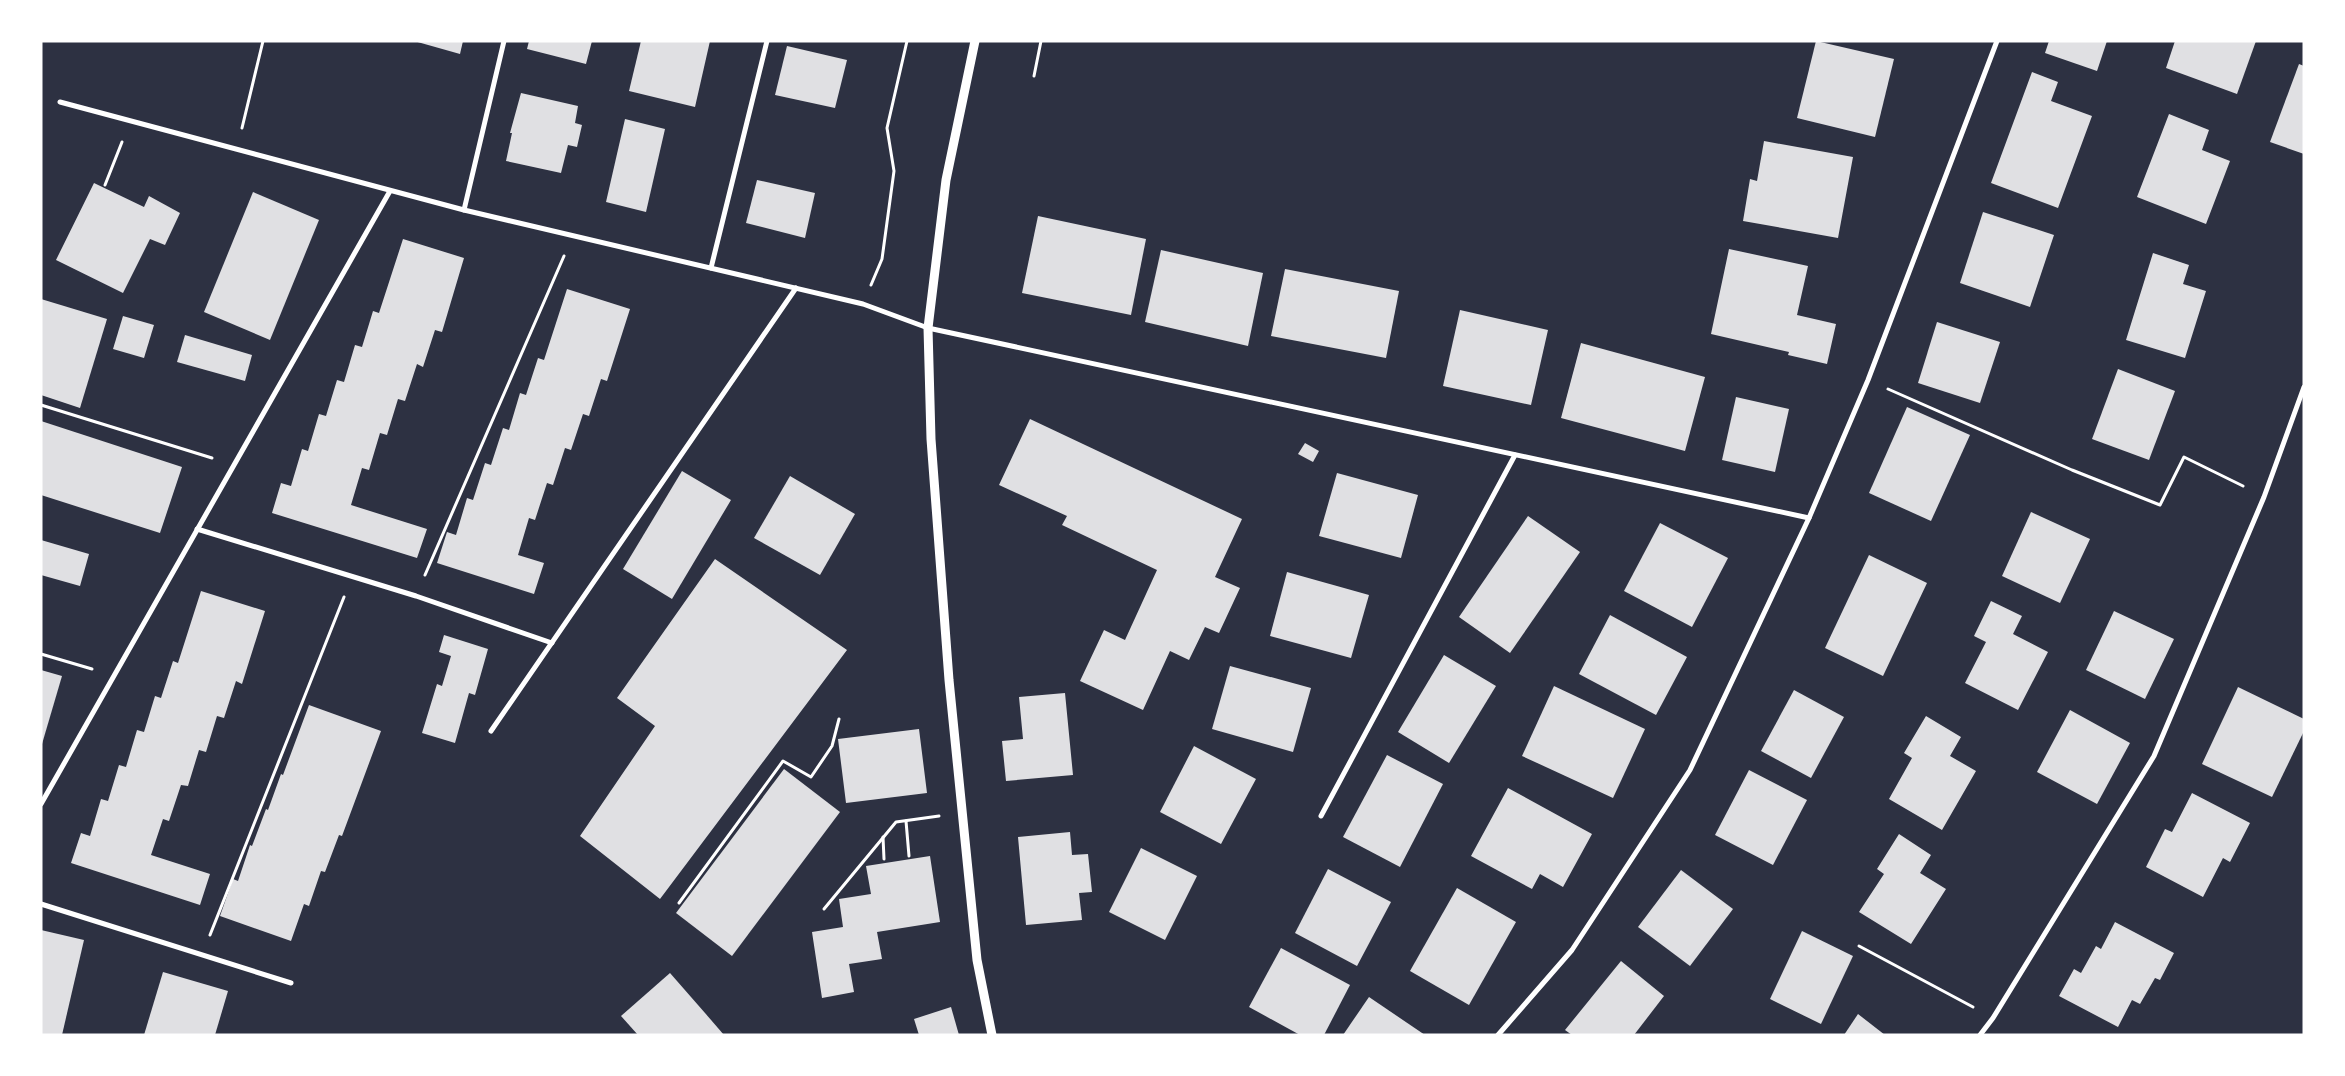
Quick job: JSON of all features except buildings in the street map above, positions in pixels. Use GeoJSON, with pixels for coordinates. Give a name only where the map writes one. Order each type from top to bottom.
{"type":"FeatureCollection","features":[{"type":"Feature","properties":{"kind":"street"},"geometry":{"type":"LineString","coordinates":[[464,210],[504,41]]}},
{"type":"Feature","properties":{"kind":"street"},"geometry":{"type":"LineString","coordinates":[[710,268],[767,41]]}},
{"type":"Feature","properties":{"kind":"street"},"geometry":{"type":"LineString","coordinates":[[975,41],[946,180],[928,328],[931,439],[948,661],[977,960],[992,1035]]}},
{"type":"Feature","properties":{"kind":"street"},"geometry":{"type":"LineString","coordinates":[[1498,1035],[1572,950],[1690,770],[1809,518],[1868,380],[1997,41]]}},
{"type":"Feature","properties":{"kind":"street"},"geometry":{"type":"LineString","coordinates":[[60,102],[464,210],[572,237],[863,304],[928,328],[1809,518]]}},
{"type":"Feature","properties":{"kind":"street"},"geometry":{"type":"LineString","coordinates":[[41,804],[390,191]]}},
{"type":"Feature","properties":{"kind":"street"},"geometry":{"type":"LineString","coordinates":[[491,731],[796,288]]}},
{"type":"Feature","properties":{"kind":"street"},"geometry":{"type":"LineString","coordinates":[[1980,1035],[1993,1018],[2154,756],[2264,497],[2304,387]]}},
{"type":"Feature","properties":{"kind":"street"},"geometry":{"type":"LineString","coordinates":[[1321,816],[1515,455]]}},
{"type":"Feature","properties":{"kind":"street"},"geometry":{"type":"LineString","coordinates":[[197,529],[416,596],[552,644]]}},
{"type":"Feature","properties":{"kind":"street"},"geometry":{"type":"LineString","coordinates":[[41,904],[291,983]]}},
{"type":"Feature","properties":{"kind":"path"},"geometry":{"type":"LineString","coordinates":[[237,150],[264,41]]}},
{"type":"Feature","properties":{"kind":"path"},"geometry":{"type":"LineString","coordinates":[[863,304],[882,259],[894,171],[887,128],[907,41]]}},
{"type":"Feature","properties":{"kind":"path"},"geometry":{"type":"LineString","coordinates":[[1034,76],[1041,41]]}},
{"type":"Feature","properties":{"kind":"path"},"geometry":{"type":"LineString","coordinates":[[105,185],[130,121]]}},
{"type":"Feature","properties":{"kind":"path"},"geometry":{"type":"LineString","coordinates":[[416,596],[572,237]]}},
{"type":"Feature","properties":{"kind":"path"},"geometry":{"type":"LineString","coordinates":[[1868,380],[2072,470],[2160,505],[2184,457],[2264,497]]}},
{"type":"Feature","properties":{"kind":"path"},"geometry":{"type":"LineString","coordinates":[[41,404],[234,465]]}},
{"type":"Feature","properties":{"kind":"path"},"geometry":{"type":"LineString","coordinates":[[202,954],[352,576]]}},
{"type":"Feature","properties":{"kind":"path"},"geometry":{"type":"LineString","coordinates":[[41,654],[114,676]]}},
{"type":"Feature","properties":{"kind":"path"},"geometry":{"type":"LineString","coordinates":[[679,903],[783,761],[811,777],[832,746],[839,719]]}},
{"type":"Feature","properties":{"kind":"path"},"geometry":{"type":"LineString","coordinates":[[824,909],[896,822],[962,814]]}},
{"type":"Feature","properties":{"kind":"path"},"geometry":{"type":"LineString","coordinates":[[906,820],[909,856]]}},
{"type":"Feature","properties":{"kind":"path"},"geometry":{"type":"LineString","coordinates":[[883,837],[884,859]]}},
{"type":"Feature","properties":{"kind":"path"},"geometry":{"type":"LineString","coordinates":[[1859,946],[1993,1018]]}}]}
